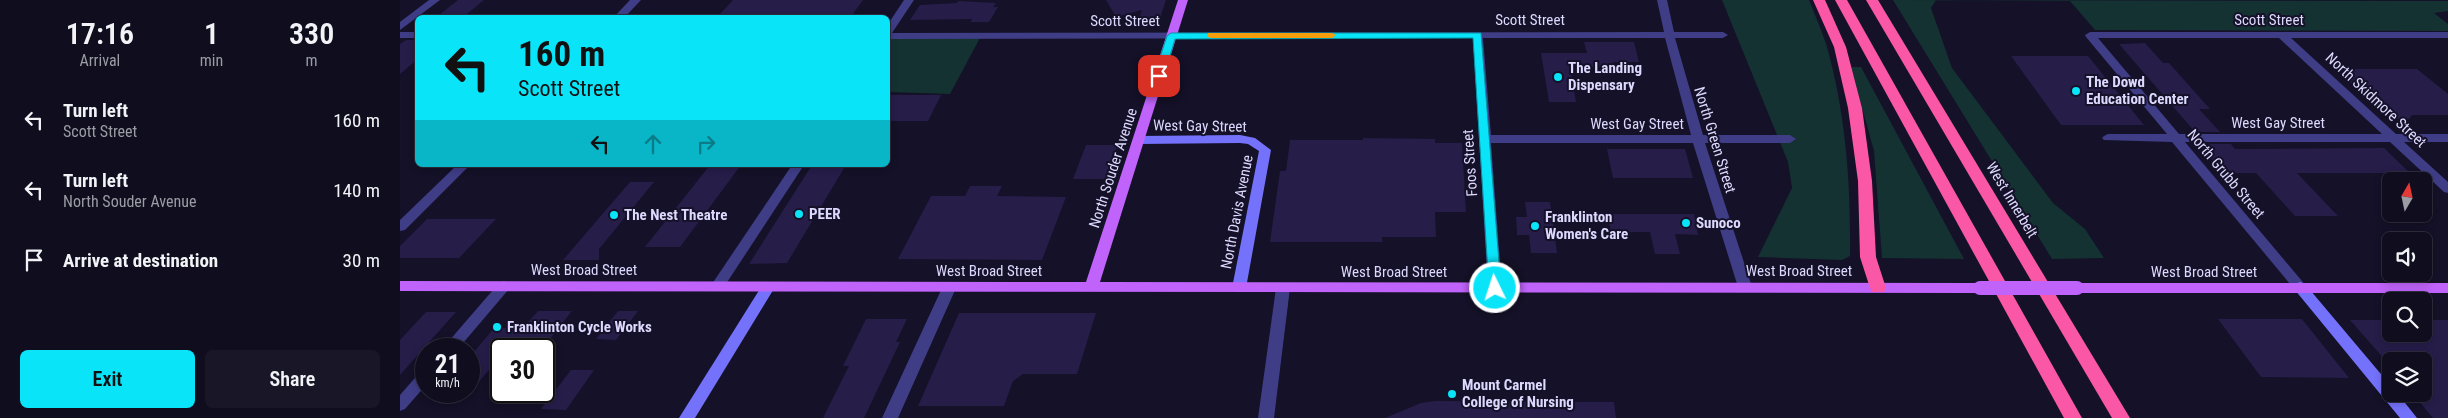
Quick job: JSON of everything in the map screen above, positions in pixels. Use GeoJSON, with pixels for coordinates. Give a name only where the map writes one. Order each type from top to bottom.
{"type":"FeatureCollection","features":[{"type":"Feature","properties":{"kind":"highway"},"geometry":{"type":"LineString","coordinates":[[1819,0],[1840,47],[1855,108],[1865,181],[1868,257],[1878,288]]}},
{"type":"Feature","properties":{"kind":"highway"},"geometry":{"type":"LineString","coordinates":[[1841,0],[2073,418]]}},
{"type":"Feature","properties":{"kind":"highway","name":"West Innerbelt"},"geometry":{"type":"LineString","coordinates":[[1872,0],[2121,418]]}},
{"type":"Feature","properties":{"kind":"main road","name":"North Souder Avenue"},"geometry":{"type":"LineString","coordinates":[[1091,288],[1183,0]]}},
{"type":"Feature","properties":{"kind":"main road","name":"West Broad Street"},"geometry":{"type":"LineString","coordinates":[[400,286],[2448,288]]}},
{"type":"Feature","properties":{"kind":"street"},"geometry":{"type":"LineString","coordinates":[[416,15],[435,0]]}},
{"type":"Feature","properties":{"kind":"street"},"geometry":{"type":"LineString","coordinates":[[621,15],[636,0]]}},
{"type":"Feature","properties":{"kind":"street"},"geometry":{"type":"LineString","coordinates":[[890,28],[909,0]]}},
{"type":"Feature","properties":{"kind":"street","name":"North Green Street"},"geometry":{"type":"LineString","coordinates":[[1662,0],[1669,35],[1745,287]]}},
{"type":"Feature","properties":{"kind":"street"},"geometry":{"type":"LineString","coordinates":[[400,27],[415,15]]}},
{"type":"Feature","properties":{"kind":"street"},"geometry":{"type":"LineString","coordinates":[[400,35],[415,35]]}},
{"type":"Feature","properties":{"kind":"street","name":"Foos Street"},"geometry":{"type":"LineString","coordinates":[[1478,35],[1495,288]]}},
{"type":"Feature","properties":{"kind":"street","name":"Scott Street"},"geometry":{"type":"LineString","coordinates":[[890,36],[1723,35]]}},
{"type":"Feature","properties":{"kind":"street","name":"Scott Street"},"geometry":{"type":"LineString","coordinates":[[2090,35],[2448,35]]}},
{"type":"Feature","properties":{"kind":"street","name":"North Grubb Street"},"geometry":{"type":"LineString","coordinates":[[2090,35],[2300,287]]}},
{"type":"Feature","properties":{"kind":"street","name":"North Skidmore Street"},"geometry":{"type":"LineString","coordinates":[[2282,35],[2448,189]]}},
{"type":"Feature","properties":{"kind":"street","name":"West Gay Street"},"geometry":{"type":"LineString","coordinates":[[2108,138],[2448,138]]}},
{"type":"Feature","properties":{"kind":"street","name":"West Gay Street"},"geometry":{"type":"LineString","coordinates":[[1139,140],[1240,139],[1260,144]]}},
{"type":"Feature","properties":{"kind":"street","name":"West Gay Street"},"geometry":{"type":"LineString","coordinates":[[1484,139],[1790,139]]}},
{"type":"Feature","properties":{"kind":"street","name":"North Davis Avenue"},"geometry":{"type":"LineString","coordinates":[[1240,288],[1266,156],[1265,150],[1260,144]]}},
{"type":"Feature","properties":{"kind":"street"},"geometry":{"type":"LineString","coordinates":[[400,226],[462,167]]}},
{"type":"Feature","properties":{"kind":"street"},"geometry":{"type":"LineString","coordinates":[[717,287],[797,167]]}},
{"type":"Feature","properties":{"kind":"street"},"geometry":{"type":"LineString","coordinates":[[459,338],[504,286]]}},
{"type":"Feature","properties":{"kind":"street"},"geometry":{"type":"LineString","coordinates":[[687,418],[768,287]]}},
{"type":"Feature","properties":{"kind":"street"},"geometry":{"type":"LineString","coordinates":[[2300,287],[2409,418]]}},
{"type":"Feature","properties":{"kind":"street"},"geometry":{"type":"LineString","coordinates":[[890,418],[949,288]]}},
{"type":"Feature","properties":{"kind":"street"},"geometry":{"type":"LineString","coordinates":[[1266,418],[1283,288]]}},
{"type":"Feature","properties":{"kind":"street"},"geometry":{"type":"LineString","coordinates":[[400,405],[415,388]]}},
{"type":"Feature","properties":{"kind":"green space"},"geometry":{"type":"Polygon","coordinates":[[[1722,0],[1809,0],[1827,47],[1843,124],[1850,203],[1850,256],[1842,260],[1758,257],[1792,188],[1788,162],[1722,0]]]}},
{"type":"Feature","properties":{"kind":"green space"},"geometry":{"type":"Polygon","coordinates":[[[1893,0],[1936,0],[1931,8],[1952,68],[2053,203],[2085,229],[2104,258],[2052,259],[1893,0]]]}},
{"type":"Feature","properties":{"kind":"green space"},"geometry":{"type":"Polygon","coordinates":[[[1950,0],[2448,1],[2448,11],[2434,13],[2448,24],[2448,31],[2095,30],[2070,1],[1950,0]]]}},
{"type":"Feature","properties":{"kind":"green space"},"geometry":{"type":"Polygon","coordinates":[[[890,36],[981,36],[950,94],[890,92],[890,36]]]}},
{"type":"Feature","properties":{"kind":"green space"},"geometry":{"type":"Polygon","coordinates":[[[1851,67],[1861,67],[1964,259],[1882,258],[1874,151],[1851,67]]]}},
{"type":"Feature","properties":{"kind":"building"},"geometry":{"type":"Polygon","coordinates":[[[458,0],[484,0],[466,15],[439,15],[458,0]]]}},
{"type":"Feature","properties":{"kind":"building"},"geometry":{"type":"Polygon","coordinates":[[[733,0],[863,0],[852,15],[720,14],[733,0]]]}},
{"type":"Feature","properties":{"kind":"building"},"geometry":{"type":"Polygon","coordinates":[[[1106,0],[1166,0],[1160,18],[1139,18],[1142,10],[1116,17],[1106,0]]]}},
{"type":"Feature","properties":{"kind":"building"},"geometry":{"type":"Polygon","coordinates":[[[958,1],[996,3],[993,7],[998,7],[989,22],[971,22],[972,19],[910,20],[920,5],[957,3],[958,1]]]}},
{"type":"Feature","properties":{"kind":"building"},"geometry":{"type":"Polygon","coordinates":[[[406,40],[415,40],[415,62],[400,74],[400,44],[406,40]]]}},
{"type":"Feature","properties":{"kind":"building"},"geometry":{"type":"Polygon","coordinates":[[[1584,42],[1634,42],[1639,62],[1613,62],[1614,67],[1570,67],[1576,102],[1549,102],[1541,53],[1587,53],[1584,42]]]}},
{"type":"Feature","properties":{"kind":"building"},"geometry":{"type":"Polygon","coordinates":[[[2145,43],[2163,63],[2169,63],[2210,109],[2199,109],[2220,132],[2195,132],[2119,44],[2145,43]]]}},
{"type":"Feature","properties":{"kind":"building","name":"The Dowd Education Center"},"geometry":{"type":"Polygon","coordinates":[[[2011,56],[2088,56],[2144,125],[2061,125],[2011,56]]]}},
{"type":"Feature","properties":{"kind":"building"},"geometry":{"type":"Polygon","coordinates":[[[2335,69],[2417,69],[2448,94],[2448,115],[2412,115],[2409,119],[2390,119],[2335,69]]]}},
{"type":"Feature","properties":{"kind":"building"},"geometry":{"type":"Polygon","coordinates":[[[890,95],[941,95],[928,121],[890,121],[890,95]]]}},
{"type":"Feature","properties":{"kind":"building"},"geometry":{"type":"Polygon","coordinates":[[[1363,138],[1435,139],[1435,143],[1462,143],[1466,212],[1435,212],[1436,237],[1382,237],[1382,242],[1270,242],[1280,171],[1286,171],[1290,140],[1363,140],[1363,138]]]}},
{"type":"Feature","properties":{"kind":"building"},"geometry":{"type":"Polygon","coordinates":[[[2205,144],[2231,144],[2235,149],[2384,148],[2409,172],[2297,173],[2338,216],[2295,216],[2256,173],[2224,173],[2203,149],[2209,149],[2205,144]]]}},
{"type":"Feature","properties":{"kind":"building"},"geometry":{"type":"Polygon","coordinates":[[[1086,145],[1118,145],[1106,179],[1073,179],[1086,145]]]}},
{"type":"Feature","properties":{"kind":"building"},"geometry":{"type":"Polygon","coordinates":[[[1607,149],[1685,149],[1693,178],[1613,178],[1607,149]]]}},
{"type":"Feature","properties":{"kind":"building"},"geometry":{"type":"Polygon","coordinates":[[[708,167],[740,167],[680,247],[645,247],[708,167]]]}},
{"type":"Feature","properties":{"kind":"building","name":"PEER"},"geometry":{"type":"Polygon","coordinates":[[[811,167],[845,167],[787,263],[749,264],[811,167]]]}},
{"type":"Feature","properties":{"kind":"building","name":"The Nest Theatre"},"geometry":{"type":"Polygon","coordinates":[[[630,182],[654,182],[599,249],[599,260],[563,260],[630,182]]]}},
{"type":"Feature","properties":{"kind":"building"},"geometry":{"type":"Polygon","coordinates":[[[970,186],[1002,186],[997,196],[1066,197],[1042,260],[898,259],[931,196],[965,196],[970,186]]]}},
{"type":"Feature","properties":{"kind":"building","name":"Franklinton Women's Care"},"geometry":{"type":"Polygon","coordinates":[[[1525,202],[1550,202],[1557,253],[1531,253],[1529,235],[1517,235],[1516,217],[1527,217],[1525,202]]]}},
{"type":"Feature","properties":{"kind":"building"},"geometry":{"type":"Polygon","coordinates":[[[1607,214],[1694,214],[1698,235],[1675,234],[1680,254],[1655,254],[1650,232],[1611,232],[1607,214]]]}},
{"type":"Feature","properties":{"kind":"building"},"geometry":{"type":"Polygon","coordinates":[[[427,219],[496,219],[459,258],[400,258],[400,246],[427,219]]]}},
{"type":"Feature","properties":{"kind":"building"},"geometry":{"type":"Polygon","coordinates":[[[538,311],[572,311],[551,338],[490,338],[490,368],[480,381],[480,345],[494,328],[523,328],[538,311]]]}},
{"type":"Feature","properties":{"kind":"building"},"geometry":{"type":"Polygon","coordinates":[[[618,311],[638,311],[616,340],[596,339],[618,311]]]}},
{"type":"Feature","properties":{"kind":"building"},"geometry":{"type":"Polygon","coordinates":[[[426,312],[456,312],[433,338],[415,338],[415,358],[400,375],[400,340],[426,312]]]}},
{"type":"Feature","properties":{"kind":"building"},"geometry":{"type":"Polygon","coordinates":[[[959,313],[1096,313],[1077,374],[1023,374],[1013,381],[1004,406],[918,406],[959,313]]]}},
{"type":"Feature","properties":{"kind":"building"},"geometry":{"type":"Polygon","coordinates":[[[866,319],[907,319],[896,342],[900,342],[864,418],[823,418],[849,366],[843,366],[866,319]]]}},
{"type":"Feature","properties":{"kind":"building"},"geometry":{"type":"Polygon","coordinates":[[[2218,319],[2302,319],[2349,378],[2261,377],[2218,319]]]}},
{"type":"Feature","properties":{"kind":"building"},"geometry":{"type":"Polygon","coordinates":[[[2350,320],[2382,320],[2382,342],[2432,342],[2432,320],[2448,320],[2448,418],[2433,418],[2420,402],[2432,402],[2432,352],[2382,352],[2382,356],[2350,320]]]}},
{"type":"Feature","properties":{"kind":"building"},"geometry":{"type":"Polygon","coordinates":[[[571,370],[594,370],[566,410],[541,409],[546,403],[555,403],[555,391],[571,370]]]}},
{"type":"Feature","properties":{"kind":"building"},"geometry":{"type":"Polygon","coordinates":[[[1435,401],[1614,402],[1616,418],[1385,418],[1421,403],[1435,401]]]}},
{"type":"Feature","properties":{"kind":"slow traffic"},"geometry":{"type":"LineString","coordinates":[[1211,35],[1332,35]]}},
{"type":"Feature","properties":{"kind":"place","name":"The Landing Dispensary"},"geometry":{"type":"Point","coordinates":[1558,77]}},
{"type":"Feature","properties":{"kind":"place","name":"The Dowd Education Center"},"geometry":{"type":"Point","coordinates":[2076,91]}},
{"type":"Feature","properties":{"kind":"place","name":"PEER"},"geometry":{"type":"Point","coordinates":[799,214]}},
{"type":"Feature","properties":{"kind":"place","name":"The Nest Theatre"},"geometry":{"type":"Point","coordinates":[614,215]}},
{"type":"Feature","properties":{"kind":"place","name":"Sunoco"},"geometry":{"type":"Point","coordinates":[1686,223]}},
{"type":"Feature","properties":{"kind":"place","name":"Franklinton Women's Care"},"geometry":{"type":"Point","coordinates":[1535,226]}},
{"type":"Feature","properties":{"kind":"place","name":"Franklinton Cycle Works"},"geometry":{"type":"Point","coordinates":[497,327]}},
{"type":"Feature","properties":{"kind":"place","name":"Mount Carmel College of Nursing"},"geometry":{"type":"Point","coordinates":[1452,394]}},
{"type":"Feature","properties":{"kind":"route"},"geometry":{"type":"LineString","coordinates":[[1159,76],[1171,36],[1176,35],[1478,35],[1495,288]]}}]}
